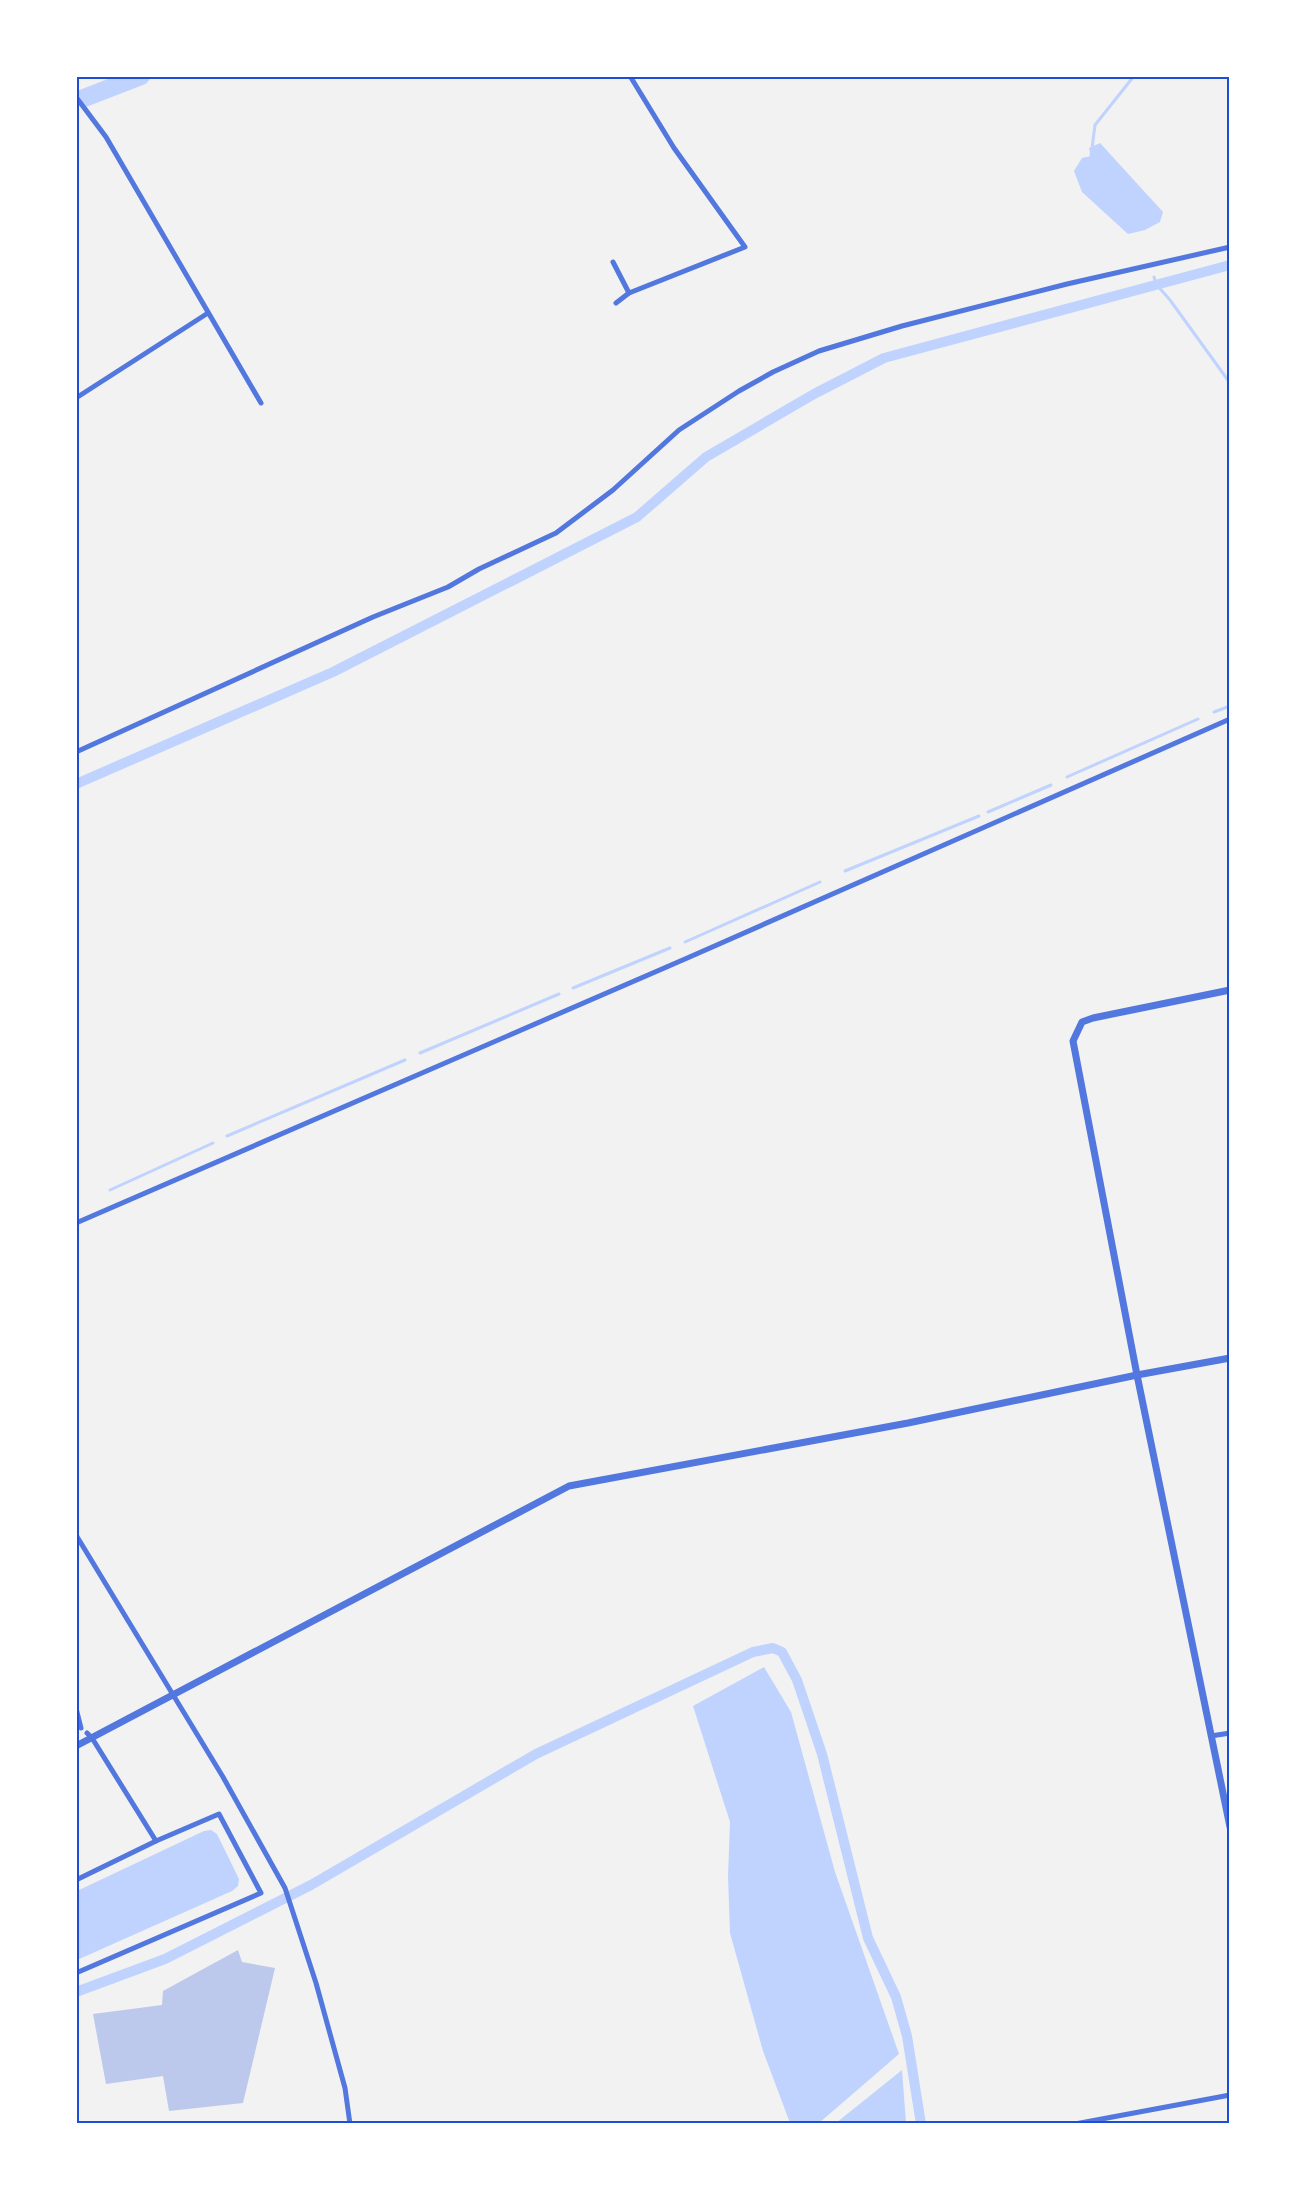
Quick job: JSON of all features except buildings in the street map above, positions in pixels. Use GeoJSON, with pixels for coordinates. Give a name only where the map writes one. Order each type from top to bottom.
{"type":"FeatureCollection","features":[{"type":"Feature","properties":{"kind":"street"},"geometry":{"type":"LineString","coordinates":[[616,303],[629,293],[745,247],[674,148],[630,76]]}},
{"type":"Feature","properties":{"kind":"street"},"geometry":{"type":"LineString","coordinates":[[76,96],[106,137],[261,403]]}},
{"type":"Feature","properties":{"kind":"street"},"geometry":{"type":"LineString","coordinates":[[76,752],[373,617],[448,586],[556,533],[613,490],[679,430],[739,391],[819,351],[902,326],[1067,284],[1230,247]]}},
{"type":"Feature","properties":{"kind":"street"},"geometry":{"type":"LineString","coordinates":[[613,262],[629,293]]}},
{"type":"Feature","properties":{"kind":"street"},"geometry":{"type":"LineString","coordinates":[[76,398],[208,313]]}},
{"type":"Feature","properties":{"kind":"street"},"geometry":{"type":"LineString","coordinates":[[76,1223],[685,959],[1230,719]]}},
{"type":"Feature","properties":{"kind":"street"},"geometry":{"type":"LineString","coordinates":[[1230,990],[1093,1018],[1082,1022],[1072,1041],[1137,1375],[1230,1827]]}},
{"type":"Feature","properties":{"kind":"street"},"geometry":{"type":"LineString","coordinates":[[76,1746],[89,1736],[175,1694],[569,1486],[908,1423],[1230,1358]]}},
{"type":"Feature","properties":{"kind":"street"},"geometry":{"type":"LineString","coordinates":[[76,1535],[175,1694],[285,1888],[316,1983],[345,2088],[350,2124]]}},
{"type":"Feature","properties":{"kind":"street"},"geometry":{"type":"LineString","coordinates":[[76,1708],[81,1728]]}},
{"type":"Feature","properties":{"kind":"street"},"geometry":{"type":"LineString","coordinates":[[1211,1736],[1230,1733]]}},
{"type":"Feature","properties":{"kind":"street"},"geometry":{"type":"LineString","coordinates":[[89,1736],[156,1841]]}},
{"type":"Feature","properties":{"kind":"street"},"geometry":{"type":"LineString","coordinates":[[76,1880],[156,1841],[219,1815],[261,1893],[76,1972]]}},
{"type":"Feature","properties":{"kind":"street"},"geometry":{"type":"LineString","coordinates":[[1075,2124],[1230,2095]]}},
{"type":"Feature","properties":{"kind":"water"},"geometry":{"type":"Polygon","coordinates":[[[1100,143],[1163,212],[1160,222],[1145,230],[1128,234],[1082,192],[1074,171],[1082,158],[1091,156],[1089,148],[1100,143]]]}},
{"type":"Feature","properties":{"kind":"water"},"geometry":{"type":"Polygon","coordinates":[[[764,1667],[791,1712],[835,1872],[899,2054],[819,2123],[790,2123],[763,2051],[730,1933],[728,1876],[730,1822],[693,1706],[764,1667]]]}},
{"type":"Feature","properties":{"kind":"water"},"geometry":{"type":"Polygon","coordinates":[[[211,1830],[217,1834],[239,1879],[238,1886],[232,1891],[77,1960],[77,1891],[204,1831],[211,1830]]]}},
{"type":"Feature","properties":{"kind":"water"},"geometry":{"type":"Polygon","coordinates":[[[902,2070],[906,2123],[836,2123],[902,2070]]]}},
{"type":"Feature","properties":{"kind":"waterway"},"geometry":{"type":"LineString","coordinates":[[84,98],[141,76]]}},
{"type":"Feature","properties":{"kind":"waterway"},"geometry":{"type":"LineString","coordinates":[[1091,156],[1095,125],[1134,76]]}},
{"type":"Feature","properties":{"kind":"waterway"},"geometry":{"type":"LineString","coordinates":[[76,784],[333,672],[637,517],[706,457],[814,394],[884,358],[1230,265]]}},
{"type":"Feature","properties":{"kind":"waterway"},"geometry":{"type":"LineString","coordinates":[[1154,277],[1156,284],[1230,383]]}},
{"type":"Feature","properties":{"kind":"waterway"},"geometry":{"type":"LineString","coordinates":[[1214,712],[1230,706]]}},
{"type":"Feature","properties":{"kind":"waterway"},"geometry":{"type":"LineString","coordinates":[[1067,777],[1198,719]]}},
{"type":"Feature","properties":{"kind":"waterway"},"geometry":{"type":"LineString","coordinates":[[988,812],[1051,785]]}},
{"type":"Feature","properties":{"kind":"waterway"},"geometry":{"type":"LineString","coordinates":[[845,871],[979,816]]}},
{"type":"Feature","properties":{"kind":"waterway"},"geometry":{"type":"LineString","coordinates":[[685,942],[820,882]]}},
{"type":"Feature","properties":{"kind":"waterway"},"geometry":{"type":"LineString","coordinates":[[573,988],[670,948]]}},
{"type":"Feature","properties":{"kind":"waterway"},"geometry":{"type":"LineString","coordinates":[[420,1053],[559,994]]}},
{"type":"Feature","properties":{"kind":"waterway"},"geometry":{"type":"LineString","coordinates":[[227,1136],[405,1060]]}},
{"type":"Feature","properties":{"kind":"waterway"},"geometry":{"type":"LineString","coordinates":[[110,1190],[213,1143]]}},
{"type":"Feature","properties":{"kind":"waterway"},"geometry":{"type":"LineString","coordinates":[[76,1992],[165,1959],[311,1885],[536,1754],[753,1652],[773,1648],[782,1652],[797,1680],[822,1754],[868,1938],[896,1997],[907,2036],[921,2124]]}}]}
